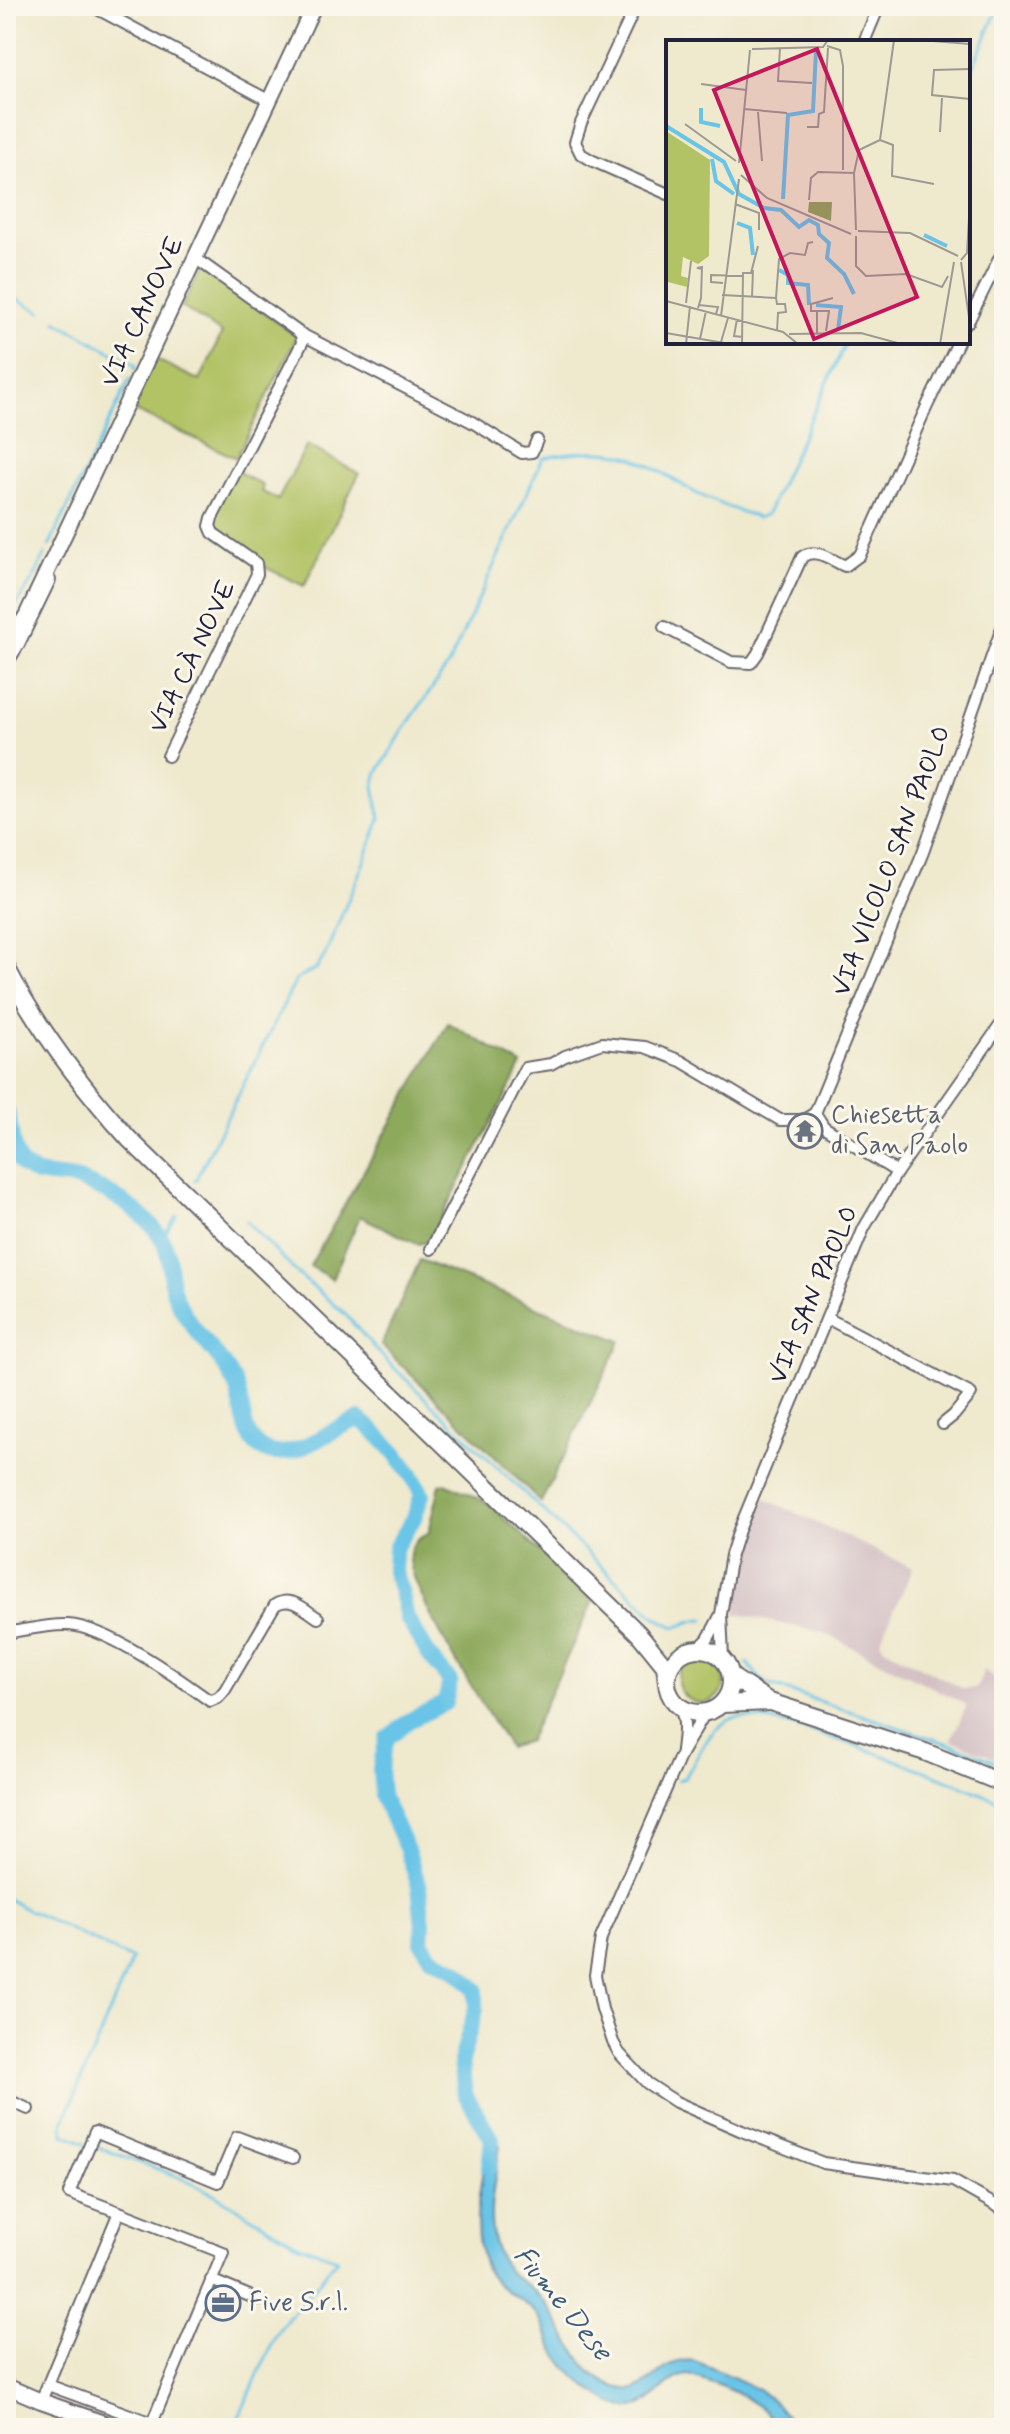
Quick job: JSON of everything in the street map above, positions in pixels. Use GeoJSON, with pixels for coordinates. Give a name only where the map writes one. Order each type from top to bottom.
{"type":"FeatureCollection","features":[{"type":"Feature","properties":{"kind":"main road"},"geometry":{"type":"LineString","coordinates":[[6,967],[29,1011],[52,1045],[129,1139],[639,1634],[665,1666],[672,1698],[678,1705],[695,1713],[705,1713],[722,1704],[770,1702]]}},
{"type":"Feature","properties":{"kind":"main road"},"geometry":{"type":"LineString","coordinates":[[639,1634],[692,1650],[708,1649],[723,1658],[732,1677],[732,1687],[722,1704]]}},
{"type":"Feature","properties":{"kind":"main road"},"geometry":{"type":"LineString","coordinates":[[667,1682],[672,1664],[692,1650]]}},
{"type":"Feature","properties":{"kind":"main road"},"geometry":{"type":"LineString","coordinates":[[732,1677],[770,1702],[925,1752],[1004,1784]]}},
{"type":"Feature","properties":{"kind":"street"},"geometry":{"type":"LineString","coordinates":[[92,6],[270,101]]}},
{"type":"Feature","properties":{"kind":"street","name":"VIA CANOVE"},"geometry":{"type":"LineString","coordinates":[[8,642],[26,616],[314,6]]}},
{"type":"Feature","properties":{"kind":"street"},"geometry":{"type":"LineString","coordinates":[[636,6],[575,142],[581,154],[593,161],[666,193]]}},
{"type":"Feature","properties":{"kind":"street"},"geometry":{"type":"LineString","coordinates":[[865,40],[879,6]]}},
{"type":"Feature","properties":{"kind":"street"},"geometry":{"type":"LineString","coordinates":[[970,318],[1004,249]]}},
{"type":"Feature","properties":{"kind":"street"},"geometry":{"type":"LineString","coordinates":[[195,258],[301,334],[472,422],[522,453],[532,452],[537,440]]}},
{"type":"Feature","properties":{"kind":"street","name":"VIA CÀ NOVE"},"geometry":{"type":"LineString","coordinates":[[168,756],[257,574],[256,563],[213,533],[210,526],[302,343],[301,334]]}},
{"type":"Feature","properties":{"kind":"street"},"geometry":{"type":"LineString","coordinates":[[664,627],[731,662],[751,663],[802,557],[814,552],[845,566],[860,555],[957,344]]}},
{"type":"Feature","properties":{"kind":"street"},"geometry":{"type":"LineString","coordinates":[[6,665],[32,621],[50,580]]}},
{"type":"Feature","properties":{"kind":"street","name":"VIA VICOLO SAN PAOLO"},"geometry":{"type":"LineString","coordinates":[[815,1113],[923,852],[1004,622]]}},
{"type":"Feature","properties":{"kind":"street","name":"VIA SAN PAOLO"},"geometry":{"type":"LineString","coordinates":[[723,1658],[721,1614],[731,1555],[739,1530],[864,1228],[897,1172],[1004,1020]]}},
{"type":"Feature","properties":{"kind":"street"},"geometry":{"type":"LineString","coordinates":[[431,1249],[525,1068],[551,1064],[602,1043],[645,1047],[681,1061],[780,1120],[804,1120],[815,1113],[824,1127],[897,1172]]}},
{"type":"Feature","properties":{"kind":"street"},"geometry":{"type":"LineString","coordinates":[[827,1318],[971,1394],[943,1424]]}},
{"type":"Feature","properties":{"kind":"street"},"geometry":{"type":"LineString","coordinates":[[6,1633],[65,1624],[88,1627],[164,1668],[210,1701],[225,1690],[275,1605],[283,1600],[291,1601],[318,1618]]}},
{"type":"Feature","properties":{"kind":"street","name":"VIA SAN PAOLO"},"geometry":{"type":"LineString","coordinates":[[692,1650],[708,1639],[721,1614]]}},
{"type":"Feature","properties":{"kind":"street"},"geometry":{"type":"LineString","coordinates":[[678,1705],[685,1725],[682,1752]]}},
{"type":"Feature","properties":{"kind":"street"},"geometry":{"type":"LineString","coordinates":[[705,1713],[682,1752],[601,1938],[595,1975],[602,2009],[619,2053],[647,2083],[676,2102],[742,2131],[823,2163],[953,2181],[1000,2207]]}},
{"type":"Feature","properties":{"kind":"street"},"geometry":{"type":"LineString","coordinates":[[6,2099],[28,2109]]}},
{"type":"Feature","properties":{"kind":"street"},"geometry":{"type":"LineString","coordinates":[[48,2385],[152,2423],[223,2253],[69,2193],[95,2132],[218,2182],[237,2137],[293,2158]]}},
{"type":"Feature","properties":{"kind":"street"},"geometry":{"type":"LineString","coordinates":[[41,2401],[119,2212]]}},
{"type":"Feature","properties":{"kind":"street"},"geometry":{"type":"LineString","coordinates":[[211,2280],[259,2300]]}},
{"type":"Feature","properties":{"kind":"street"},"geometry":{"type":"LineString","coordinates":[[6,2387],[91,2424],[118,2428]]}},
{"type":"Feature","properties":{"kind":"shaded area"},"geometry":{"type":"Polygon","coordinates":[[[764,1498],[913,1568],[880,1641],[884,1648],[964,1689],[977,1688],[984,1670],[1004,1685],[1004,1762],[951,1740],[967,1705],[824,1633],[736,1614],[736,1582],[764,1498]]]}},
{"type":"Feature","properties":{"kind":"green space"},"geometry":{"type":"Polygon","coordinates":[[[201,268],[295,335],[296,339],[236,458],[131,409],[155,359],[200,381],[222,333],[182,307],[201,268]]]}},
{"type":"Feature","properties":{"kind":"green space"},"geometry":{"type":"Polygon","coordinates":[[[307,445],[359,474],[304,586],[256,563],[217,537],[212,518],[235,470],[263,486],[261,491],[278,500],[307,445]]]}},
{"type":"Feature","properties":{"kind":"green space"},"geometry":{"type":"Polygon","coordinates":[[[448,1023],[522,1065],[428,1242],[417,1244],[360,1216],[332,1279],[310,1266],[448,1023]]]}},
{"type":"Feature","properties":{"kind":"green space"},"geometry":{"type":"Polygon","coordinates":[[[420,1260],[621,1341],[541,1502],[381,1345],[420,1260]]]}},
{"type":"Feature","properties":{"kind":"green space"},"geometry":{"type":"Polygon","coordinates":[[[445,1483],[487,1502],[593,1601],[528,1741],[509,1748],[434,1621],[412,1570],[412,1546],[429,1532],[440,1485],[445,1483]]]}},
{"type":"Feature","properties":{"kind":"green space"},"geometry":{"type":"Polygon","coordinates":[[[701,1657],[718,1663],[724,1680],[718,1697],[701,1703],[684,1697],[678,1680],[684,1663],[701,1657]]]}},
{"type":"Feature","properties":{"kind":"water"},"geometry":{"type":"Polygon","coordinates":[[[500,2145],[491,2218],[499,2255],[509,2272],[544,2301],[576,2353],[595,2376],[609,2384],[635,2389],[673,2364],[695,2361],[739,2379],[763,2393],[795,2428],[780,2428],[751,2401],[726,2388],[688,2375],[673,2381],[647,2402],[627,2408],[606,2400],[574,2375],[552,2346],[536,2313],[490,2276],[481,2254],[477,2224],[486,2148],[500,2145]]]}},
{"type":"Feature","properties":{"kind":"waterway"},"geometry":{"type":"LineString","coordinates":[[970,74],[999,6]]}},
{"type":"Feature","properties":{"kind":"waterway"},"geometry":{"type":"LineString","coordinates":[[6,293],[41,312]]}},
{"type":"Feature","properties":{"kind":"waterway"},"geometry":{"type":"LineString","coordinates":[[56,321],[135,365],[135,369]]}},
{"type":"Feature","properties":{"kind":"waterway"},"geometry":{"type":"LineString","coordinates":[[195,1181],[296,980],[317,968],[325,955],[380,819],[374,786],[378,772],[449,664],[543,458],[583,452],[623,455],[649,465],[705,498],[758,518],[767,514],[845,344]]}},
{"type":"Feature","properties":{"kind":"waterway"},"geometry":{"type":"LineString","coordinates":[[49,546],[130,379]]}},
{"type":"Feature","properties":{"kind":"waterway"},"geometry":{"type":"LineString","coordinates":[[6,620],[35,576],[45,554]]}},
{"type":"Feature","properties":{"kind":"waterway","name":"Fiume Dese"},"geometry":{"type":"LineString","coordinates":[[6,1109],[14,1149],[25,1168],[39,1174],[81,1181],[103,1190],[135,1210],[160,1236],[179,1303],[229,1373],[239,1394],[247,1430],[257,1445],[276,1453],[288,1452],[360,1419],[395,1453],[422,1494],[414,1518],[395,1548],[394,1571],[407,1618],[429,1655],[450,1681],[445,1703],[410,1720],[387,1738],[380,1769],[382,1796],[407,1850],[419,1886],[422,1943],[431,1957],[455,1969],[476,1989],[476,2008],[461,2061],[465,2094],[492,2139],[489,2168]]}},
{"type":"Feature","properties":{"kind":"waterway"},"geometry":{"type":"LineString","coordinates":[[162,1238],[177,1216]]}},
{"type":"Feature","properties":{"kind":"waterway"},"geometry":{"type":"LineString","coordinates":[[246,1221],[297,1273],[345,1314],[378,1352],[452,1424],[653,1615],[676,1627],[704,1619]]}},
{"type":"Feature","properties":{"kind":"waterway"},"geometry":{"type":"LineString","coordinates":[[747,1663],[762,1681],[770,1685],[1004,1765]]}},
{"type":"Feature","properties":{"kind":"waterway"},"geometry":{"type":"LineString","coordinates":[[678,1780],[685,1778],[703,1746],[721,1725],[729,1720],[749,1718],[781,1723],[864,1748],[1004,1803]]}},
{"type":"Feature","properties":{"kind":"waterway"},"geometry":{"type":"LineString","coordinates":[[6,1898],[132,1959],[63,2123],[64,2134],[85,2143]]}},
{"type":"Feature","properties":{"kind":"waterway"},"geometry":{"type":"LineString","coordinates":[[92,2145],[174,2175],[214,2194],[297,2244],[337,2259],[278,2331],[234,2428]]}},
{"type":"Feature","properties":{"kind":"place","name":"Chiesetta di San Paolo"},"geometry":{"type":"Point","coordinates":[805,1131]}},
{"type":"Feature","properties":{"kind":"place","name":"Five S.r.l."},"geometry":{"type":"Point","coordinates":[223,2303]}}]}
